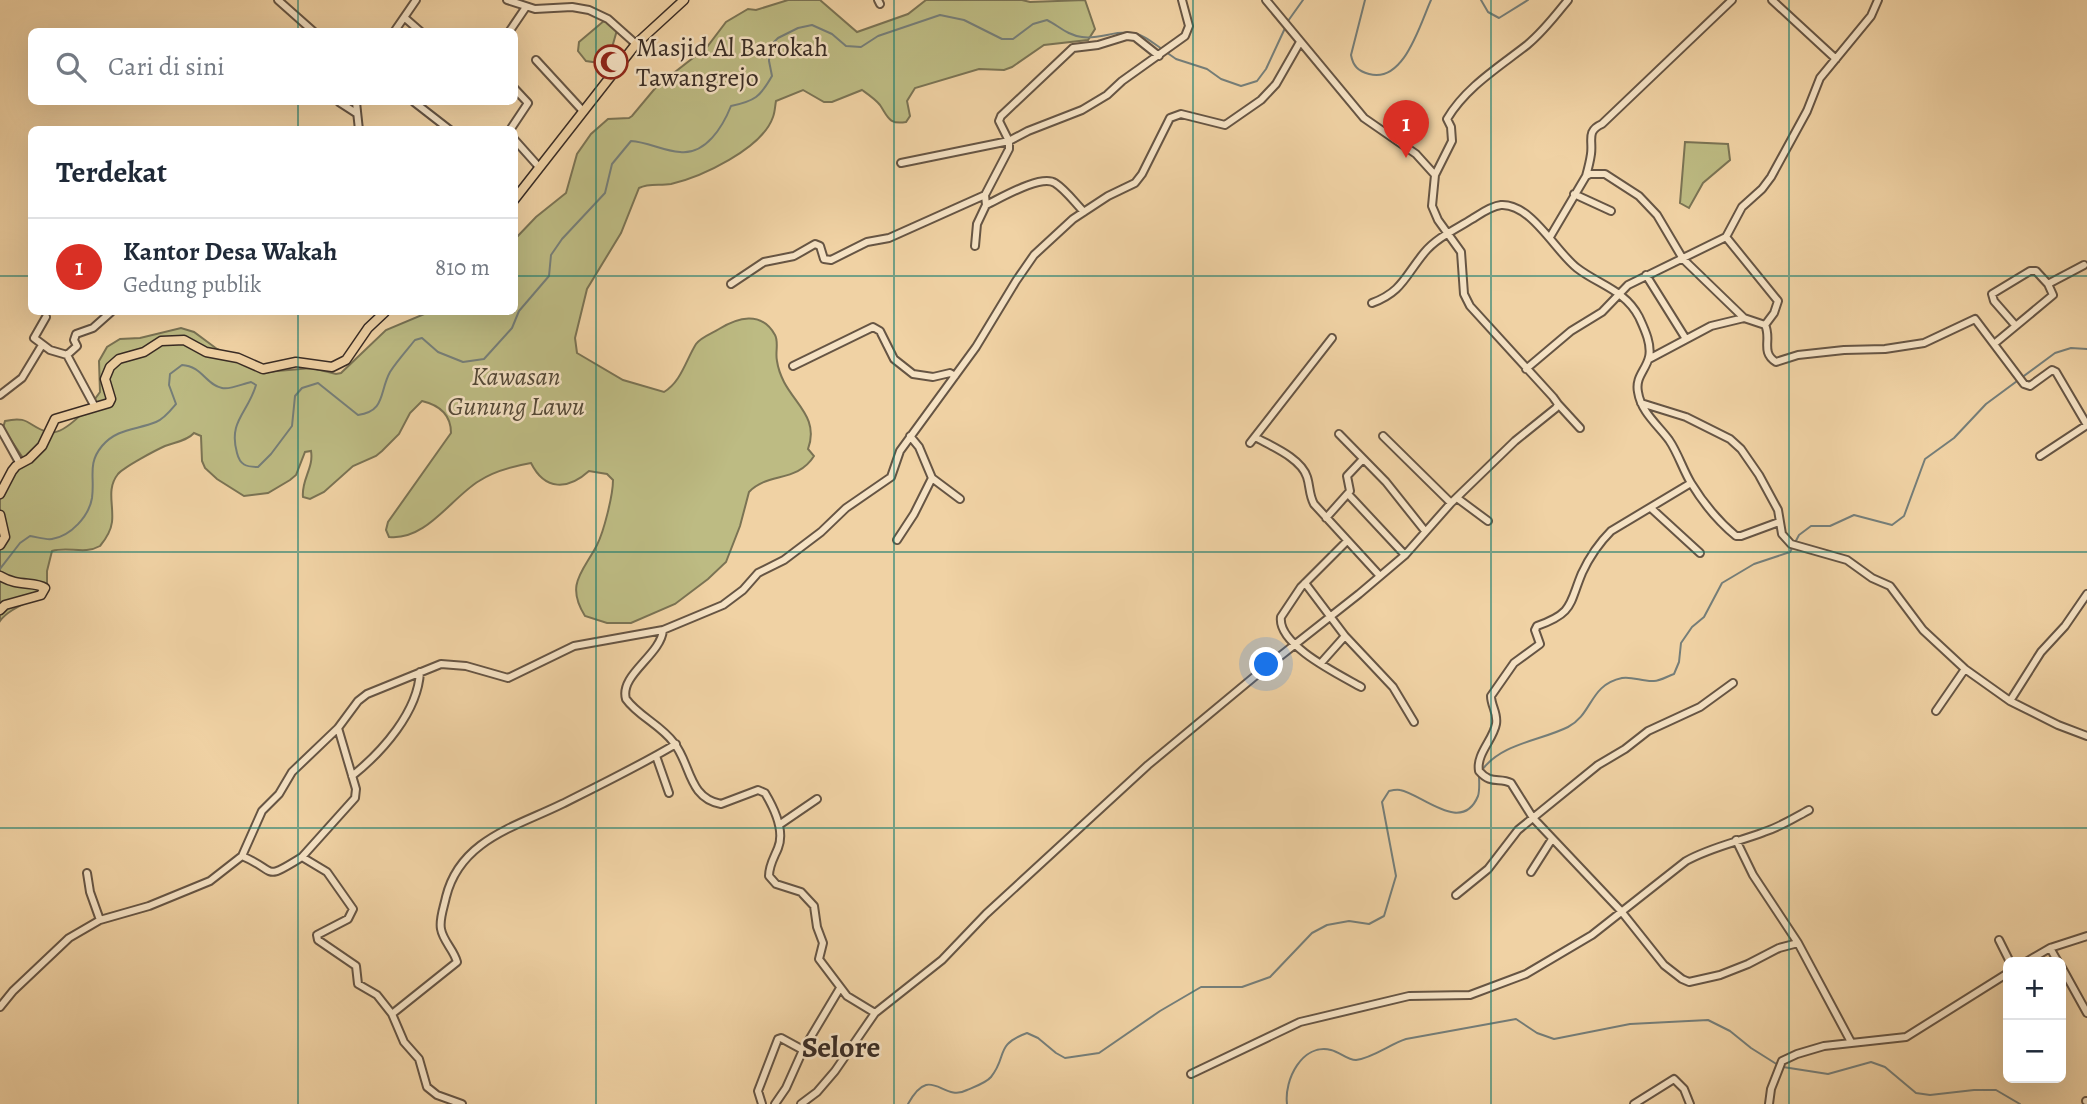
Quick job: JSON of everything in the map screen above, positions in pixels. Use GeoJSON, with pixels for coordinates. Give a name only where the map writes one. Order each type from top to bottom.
{"type":"FeatureCollection","features":[{"type":"Feature","properties":{"kind":"main road"},"geometry":{"type":"LineString","coordinates":[[518,195],[636,44],[684,0]]}},
{"type":"Feature","properties":{"kind":"main road"},"geometry":{"type":"LineString","coordinates":[[0,494],[19,462],[39,450],[55,419],[108,405],[111,401],[105,379],[113,363],[144,352],[161,341],[184,340],[206,352],[238,358],[263,369],[296,362],[332,367],[346,360],[368,328],[382,315]]}},
{"type":"Feature","properties":{"kind":"main road"},"geometry":{"type":"LineString","coordinates":[[0,515],[5,537],[0,545]]}},
{"type":"Feature","properties":{"kind":"main road"},"geometry":{"type":"LineString","coordinates":[[0,610],[5,605],[41,594],[45,590],[43,585],[15,583],[2,577]]}},
{"type":"Feature","properties":{"kind":"street"},"geometry":{"type":"LineString","coordinates":[[278,0],[310,28]]}},
{"type":"Feature","properties":{"kind":"street"},"geometry":{"type":"LineString","coordinates":[[397,28],[416,0]]}},
{"type":"Feature","properties":{"kind":"street"},"geometry":{"type":"LineString","coordinates":[[507,0],[526,8],[547,10],[572,7],[589,10],[608,19],[636,44]]}},
{"type":"Feature","properties":{"kind":"street"},"geometry":{"type":"LineString","coordinates":[[901,163],[1009,141],[1083,110],[1185,36],[1189,26],[1188,14],[1182,0]]}},
{"type":"Feature","properties":{"kind":"street"},"geometry":{"type":"LineString","coordinates":[[1266,0],[1364,118],[1416,155],[1435,175]]}},
{"type":"Feature","properties":{"kind":"street"},"geometry":{"type":"LineString","coordinates":[[1568,0],[1537,35],[1469,91],[1451,112],[1447,119],[1451,127],[1452,141],[1435,175],[1432,206],[1438,220],[1461,252],[1466,301],[1580,428]]}},
{"type":"Feature","properties":{"kind":"street"},"geometry":{"type":"LineString","coordinates":[[1550,237],[1586,176],[1591,154],[1592,130],[1602,124],[1732,0]]}},
{"type":"Feature","properties":{"kind":"street"},"geometry":{"type":"LineString","coordinates":[[1772,0],[1836,59]]}},
{"type":"Feature","properties":{"kind":"street"},"geometry":{"type":"LineString","coordinates":[[1525,369],[1572,331],[1602,312],[1628,285],[1726,237],[1742,207],[1762,189],[1770,177],[1807,111],[1820,78],[1875,11],[1878,0]]}},
{"type":"Feature","properties":{"kind":"street"},"geometry":{"type":"LineString","coordinates":[[512,28],[526,8]]}},
{"type":"Feature","properties":{"kind":"street"},"geometry":{"type":"LineString","coordinates":[[405,18],[416,28]]}},
{"type":"Feature","properties":{"kind":"street"},"geometry":{"type":"LineString","coordinates":[[975,246],[978,224],[986,205],[985,195],[1009,149],[1009,141],[999,121],[1001,116],[1070,50],[1127,36],[1135,37],[1163,53]]}},
{"type":"Feature","properties":{"kind":"street"},"geometry":{"type":"LineString","coordinates":[[0,1007],[60,945],[100,920],[149,906],[210,881],[242,856],[262,811],[279,794],[292,772],[338,728],[358,701],[367,694],[433,666],[452,664],[508,678],[573,646],[663,630],[733,599],[758,573],[783,560],[821,532],[846,508],[891,477],[900,452],[910,436],[956,376],[1034,255],[1062,228],[1084,212],[1135,183],[1163,130],[1176,114],[1225,125],[1254,107],[1276,83],[1300,42]]}},
{"type":"Feature","properties":{"kind":"street"},"geometry":{"type":"LineString","coordinates":[[536,60],[582,110]]}},
{"type":"Feature","properties":{"kind":"street"},"geometry":{"type":"LineString","coordinates":[[513,126],[528,103],[518,92]]}},
{"type":"Feature","properties":{"kind":"street"},"geometry":{"type":"LineString","coordinates":[[344,105],[356,113]]}},
{"type":"Feature","properties":{"kind":"street"},"geometry":{"type":"LineString","coordinates":[[356,105],[358,126]]}},
{"type":"Feature","properties":{"kind":"street"},"geometry":{"type":"LineString","coordinates":[[418,105],[445,126]]}},
{"type":"Feature","properties":{"kind":"street"},"geometry":{"type":"LineString","coordinates":[[518,143],[539,167]]}},
{"type":"Feature","properties":{"kind":"street"},"geometry":{"type":"LineString","coordinates":[[1586,176],[1605,174],[1639,196],[1657,215],[1683,259],[1744,318],[1765,325]]}},
{"type":"Feature","properties":{"kind":"street"},"geometry":{"type":"LineString","coordinates":[[986,205],[1037,182],[1049,181],[1061,188],[1084,212]]}},
{"type":"Feature","properties":{"kind":"street"},"geometry":{"type":"LineString","coordinates":[[1574,194],[1611,211]]}},
{"type":"Feature","properties":{"kind":"street"},"geometry":{"type":"LineString","coordinates":[[731,284],[760,264],[794,256],[816,244],[820,246],[824,259],[831,260],[867,242],[888,238],[985,195]]}},
{"type":"Feature","properties":{"kind":"street"},"geometry":{"type":"LineString","coordinates":[[1372,303],[1388,297],[1398,289],[1425,252],[1449,233],[1489,209],[1501,205],[1520,210],[1550,237],[1578,269],[1621,294],[1639,317],[1647,337],[1649,359]]}},
{"type":"Feature","properties":{"kind":"street"},"geometry":{"type":"LineString","coordinates":[[1726,237],[1778,301],[1774,313],[1765,325]]}},
{"type":"Feature","properties":{"kind":"street"},"geometry":{"type":"LineString","coordinates":[[2048,284],[2084,265]]}},
{"type":"Feature","properties":{"kind":"street"},"geometry":{"type":"LineString","coordinates":[[1994,344],[2053,295],[2048,284],[2034,270],[1992,294],[1993,301],[2015,326]]}},
{"type":"Feature","properties":{"kind":"street"},"geometry":{"type":"LineString","coordinates":[[1646,275],[1686,339]]}},
{"type":"Feature","properties":{"kind":"street"},"geometry":{"type":"LineString","coordinates":[[67,355],[76,346],[76,334],[93,328],[108,315]]}},
{"type":"Feature","properties":{"kind":"street"},"geometry":{"type":"LineString","coordinates":[[46,317],[34,337],[42,345],[67,355],[95,407]]}},
{"type":"Feature","properties":{"kind":"street"},"geometry":{"type":"LineString","coordinates":[[1744,318],[1711,326],[1649,359],[1641,370],[1637,385],[1641,402],[1653,424],[1669,440],[1691,484],[1736,536],[1779,522]]}},
{"type":"Feature","properties":{"kind":"street"},"geometry":{"type":"LineString","coordinates":[[1765,325],[1768,333],[1766,352],[1776,362],[1821,352],[1885,349],[1924,343],[1973,319],[2026,386],[2033,385],[2052,370],[2056,372],[2087,425],[2040,456]]}},
{"type":"Feature","properties":{"kind":"street"},"geometry":{"type":"LineString","coordinates":[[793,366],[873,327],[880,331],[894,359],[913,374],[933,377],[950,373],[956,376]]}},
{"type":"Feature","properties":{"kind":"street"},"geometry":{"type":"LineString","coordinates":[[1332,338],[1253,440],[1300,465],[1308,479],[1311,498],[1380,576]]}},
{"type":"Feature","properties":{"kind":"street"},"geometry":{"type":"LineString","coordinates":[[0,395],[22,377],[42,345]]}},
{"type":"Feature","properties":{"kind":"street"},"geometry":{"type":"LineString","coordinates":[[1641,402],[1686,417],[1730,439],[1741,449],[1778,510],[1782,534],[1791,544],[1847,559],[1872,579],[1890,586],[1923,630],[1965,669],[2010,701],[2087,736]]}},
{"type":"Feature","properties":{"kind":"street"},"geometry":{"type":"LineString","coordinates":[[801,1104],[817,1092],[835,1072],[875,1013],[942,960],[986,914],[1148,765],[1405,555],[1454,500],[1558,404]]}},
{"type":"Feature","properties":{"kind":"street"},"geometry":{"type":"LineString","coordinates":[[0,428],[19,462],[0,484]]}},
{"type":"Feature","properties":{"kind":"street"},"geometry":{"type":"LineString","coordinates":[[1339,434],[1425,531]]}},
{"type":"Feature","properties":{"kind":"street"},"geometry":{"type":"LineString","coordinates":[[910,436],[919,447],[932,478],[960,499]]}},
{"type":"Feature","properties":{"kind":"street"},"geometry":{"type":"LineString","coordinates":[[1383,436],[1454,500],[1488,521]]}},
{"type":"Feature","properties":{"kind":"street"},"geometry":{"type":"LineString","coordinates":[[1326,518],[1348,494],[1350,487],[1347,476],[1363,459]]}},
{"type":"Feature","properties":{"kind":"street"},"geometry":{"type":"LineString","coordinates":[[897,540],[932,478]]}},
{"type":"Feature","properties":{"kind":"street"},"geometry":{"type":"LineString","coordinates":[[1691,484],[1606,536],[1582,574],[1568,608],[1535,627],[1540,644],[1514,663],[1491,696],[1495,710],[1495,727],[1480,757],[1480,773],[1492,780],[1511,783],[1533,818],[1621,911],[1664,965],[1689,982],[1720,975],[1779,948],[1798,943]]}},
{"type":"Feature","properties":{"kind":"street"},"geometry":{"type":"LineString","coordinates":[[1348,494],[1405,555]]}},
{"type":"Feature","properties":{"kind":"street"},"geometry":{"type":"LineString","coordinates":[[1652,509],[1700,553]]}},
{"type":"Feature","properties":{"kind":"street"},"geometry":{"type":"LineString","coordinates":[[1347,541],[1304,583],[1281,617],[1282,628],[1293,645],[1361,687]]}},
{"type":"Feature","properties":{"kind":"street"},"geometry":{"type":"LineString","coordinates":[[1304,583],[1345,636],[1393,687],[1413,722]]}},
{"type":"Feature","properties":{"kind":"street"},"geometry":{"type":"LineString","coordinates":[[2010,701],[2041,652],[2087,594]]}},
{"type":"Feature","properties":{"kind":"street"},"geometry":{"type":"LineString","coordinates":[[663,630],[660,642],[627,684],[625,694],[629,703],[676,744],[688,776],[703,798],[721,804],[758,790],[768,797],[779,825],[779,845],[769,867],[769,876],[776,884],[801,892],[814,906],[823,943],[819,959],[847,996],[875,1013]]}},
{"type":"Feature","properties":{"kind":"street"},"geometry":{"type":"LineString","coordinates":[[1321,663],[1345,636]]}},
{"type":"Feature","properties":{"kind":"street"},"geometry":{"type":"LineString","coordinates":[[1936,711],[1965,669]]}},
{"type":"Feature","properties":{"kind":"street"},"geometry":{"type":"LineString","coordinates":[[352,776],[373,758],[401,721],[415,698],[420,672]]}},
{"type":"Feature","properties":{"kind":"street"},"geometry":{"type":"LineString","coordinates":[[1456,895],[1488,869],[1518,830],[1598,765],[1625,749],[1639,736],[1700,707],[1733,683]]}},
{"type":"Feature","properties":{"kind":"street"},"geometry":{"type":"LineString","coordinates":[[242,856],[272,873],[279,873],[302,858],[352,803],[356,789],[338,728]]}},
{"type":"Feature","properties":{"kind":"street"},"geometry":{"type":"LineString","coordinates":[[392,1014],[457,962],[440,928],[449,884],[456,869],[480,846],[505,829],[558,806],[676,744]]}},
{"type":"Feature","properties":{"kind":"street"},"geometry":{"type":"LineString","coordinates":[[656,756],[669,793]]}},
{"type":"Feature","properties":{"kind":"street"},"geometry":{"type":"LineString","coordinates":[[779,825],[817,799]]}},
{"type":"Feature","properties":{"kind":"street"},"geometry":{"type":"LineString","coordinates":[[1191,1074],[1300,1022],[1409,996],[1470,995],[1526,974],[1575,946],[1686,861],[1702,852],[1783,825],[1809,810]]}},
{"type":"Feature","properties":{"kind":"street"},"geometry":{"type":"LineString","coordinates":[[1531,872],[1552,839]]}},
{"type":"Feature","properties":{"kind":"street"},"geometry":{"type":"LineString","coordinates":[[1736,840],[1753,875],[1798,943],[1850,1042]]}},
{"type":"Feature","properties":{"kind":"street"},"geometry":{"type":"LineString","coordinates":[[302,858],[327,872],[353,909],[348,919],[317,935],[318,940],[356,966],[358,984],[377,995],[392,1014],[404,1042],[419,1059],[427,1087],[436,1095],[462,1104]]}},
{"type":"Feature","properties":{"kind":"street"},"geometry":{"type":"LineString","coordinates":[[87,873],[90,892],[100,920]]}},
{"type":"Feature","properties":{"kind":"street"},"geometry":{"type":"LineString","coordinates":[[2035,957],[2050,948],[2087,936]]}},
{"type":"Feature","properties":{"kind":"street"},"geometry":{"type":"LineString","coordinates":[[1999,940],[2008,957]]}},
{"type":"Feature","properties":{"kind":"street"},"geometry":{"type":"LineString","coordinates":[[2050,948],[2056,957]]}},
{"type":"Feature","properties":{"kind":"street"},"geometry":{"type":"LineString","coordinates":[[2066,975],[2087,1013]]}},
{"type":"Feature","properties":{"kind":"street"},"geometry":{"type":"LineString","coordinates":[[1769,1104],[1782,1061],[1797,1054],[1850,1042],[1906,1037],[2003,976]]}},
{"type":"Feature","properties":{"kind":"street"},"geometry":{"type":"LineString","coordinates":[[775,1104],[840,988]]}},
{"type":"Feature","properties":{"kind":"street"},"geometry":{"type":"LineString","coordinates":[[762,1104],[758,1091],[778,1039],[781,1038],[803,1050]]}},
{"type":"Feature","properties":{"kind":"street"},"geometry":{"type":"LineString","coordinates":[[1634,1104],[1674,1079],[1684,1089],[1690,1104]]}},
{"type":"Feature","properties":{"kind":"green space","name":"Kawasan Gunung Lawu"},"geometry":{"type":"Polygon","coordinates":[[[788,0],[820,0],[857,32],[908,14],[926,0],[1085,0],[1095,29],[1088,40],[1044,45],[1004,70],[979,69],[915,88],[907,101],[910,116],[906,122],[890,119],[878,103],[862,90],[832,102],[824,102],[803,90],[776,101],[774,115],[767,129],[757,140],[729,160],[684,180],[639,188],[621,233],[587,289],[575,338],[577,353],[623,380],[664,392],[679,377],[701,339],[741,319],[756,319],[769,327],[775,335],[781,375],[805,413],[811,429],[808,449],[814,456],[799,470],[765,482],[749,492],[726,562],[708,579],[675,604],[631,623],[607,623],[585,616],[579,605],[576,587],[602,531],[613,480],[607,474],[589,471],[573,482],[557,485],[543,479],[531,463],[504,469],[485,477],[426,526],[402,536],[389,537],[386,530],[388,522],[451,433],[449,421],[443,412],[422,401],[410,413],[399,434],[382,451],[353,466],[324,492],[310,499],[303,497],[303,491],[311,463],[311,451],[305,452],[296,475],[290,480],[268,493],[244,496],[205,468],[202,461],[201,436],[194,433],[184,440],[155,451],[127,467],[114,480],[111,491],[111,525],[100,546],[88,550],[52,551],[47,571],[47,591],[9,612],[0,621],[0,493],[23,458],[3,428],[5,421],[19,419],[48,432],[62,430],[84,411],[100,392],[99,361],[107,347],[120,339],[140,338],[181,328],[194,332],[217,349],[266,372],[312,368],[336,374],[341,373],[386,330],[422,315],[518,315],[518,236],[566,193],[577,154],[591,134],[608,119],[632,116],[657,86],[707,47],[726,22],[748,9],[756,10],[788,0]]]}},
{"type":"Feature","properties":{"kind":"green space"},"geometry":{"type":"Polygon","coordinates":[[[605,20],[617,30],[611,51],[599,63],[586,61],[578,51],[579,42],[605,20]]]}},
{"type":"Feature","properties":{"kind":"green space"},"geometry":{"type":"Polygon","coordinates":[[[1685,142],[1728,144],[1730,160],[1703,183],[1689,208],[1680,203],[1685,142]]]}},
{"type":"Feature","properties":{"kind":"waterway"},"geometry":{"type":"LineString","coordinates":[[1288,21],[1303,0]]}},
{"type":"Feature","properties":{"kind":"waterway"},"geometry":{"type":"LineString","coordinates":[[1365,0],[1351,55],[1359,70],[1381,75],[1392,70],[1409,50],[1431,0]]}},
{"type":"Feature","properties":{"kind":"waterway"},"geometry":{"type":"LineString","coordinates":[[1481,0],[1488,12],[1499,18],[1528,0]]}},
{"type":"Feature","properties":{"kind":"waterway"},"geometry":{"type":"LineString","coordinates":[[518,313],[549,276],[551,255],[562,239],[605,193],[612,164],[631,141],[680,152],[698,149],[712,138],[731,106],[751,100],[764,89],[772,76],[770,46],[778,38],[798,28],[812,25],[832,34],[846,46],[861,47],[878,36],[940,15],[964,20],[1002,39],[1013,39],[1033,24],[1047,20],[1082,37],[1126,32],[1136,34],[1162,49]]}},
{"type":"Feature","properties":{"kind":"waterway"},"geometry":{"type":"LineString","coordinates":[[1166,52],[1176,59],[1207,69],[1221,79],[1241,86],[1257,81],[1266,69],[1286,26]]}},
{"type":"Feature","properties":{"kind":"waterway"},"geometry":{"type":"LineString","coordinates":[[0,569],[20,543],[30,536],[52,539],[66,534],[78,524],[87,512],[92,498],[93,465],[97,453],[114,436],[156,422],[167,414],[176,404],[169,385],[170,374],[182,365],[189,366],[222,388],[251,382],[256,385],[237,425],[235,442],[242,463],[258,467],[292,426],[295,396],[302,388],[318,383],[358,415],[367,413],[378,405],[390,372],[415,340],[422,338],[438,352],[463,362],[484,359],[512,328],[517,315]]}},
{"type":"Feature","properties":{"kind":"waterway"},"geometry":{"type":"LineString","coordinates":[[1482,770],[1490,761],[1511,748],[1568,727],[1582,715],[1597,693],[1611,682],[1622,678],[1656,681],[1674,674],[1679,662],[1681,643],[1692,627],[1704,617],[1722,583],[1754,564],[1790,552],[1799,535],[1811,526],[1830,526],[1854,515],[1892,525],[1904,516],[1925,459],[1954,438],[1986,404],[2055,353],[2071,348],[2087,349]]}},
{"type":"Feature","properties":{"kind":"waterway"},"geometry":{"type":"LineString","coordinates":[[908,1104],[923,1086],[937,1086],[958,1093],[986,1081],[996,1070],[1010,1042],[1027,1033],[1065,1058],[1099,1053],[1160,1011],[1201,987],[1242,987],[1270,977],[1312,933],[1327,925],[1349,921],[1369,924],[1384,916],[1396,876],[1382,802],[1389,791],[1400,790],[1441,809],[1462,812],[1471,807],[1478,796],[1479,775]]}},
{"type":"Feature","properties":{"kind":"waterway"},"geometry":{"type":"LineString","coordinates":[[1287,1104],[1292,1075],[1297,1065],[1311,1052],[1331,1050],[1356,1060],[1369,1057],[1406,1039],[1516,1019],[1537,1033],[1554,1039],[1630,1024],[1708,1020],[1730,1031],[1778,1065]]}},
{"type":"Feature","properties":{"kind":"waterway"},"geometry":{"type":"LineString","coordinates":[[1783,1067],[1828,1074],[1871,1062],[1885,1067],[1916,1093],[1930,1095],[1996,1090],[2020,1104]]}},
{"type":"Feature","properties":{"kind":"place","name":"Masjid Al Barokah Tawangrejo"},"geometry":{"type":"Point","coordinates":[611,62]}},
{"type":"Feature","properties":{"kind":"place","name":"Kantor Desa Wakah"},"geometry":{"type":"Point","coordinates":[1406,158]}},
{"type":"Feature","properties":{"kind":"district","name":"Selore"},"geometry":{"type":"Point","coordinates":[841,1047]}}]}
